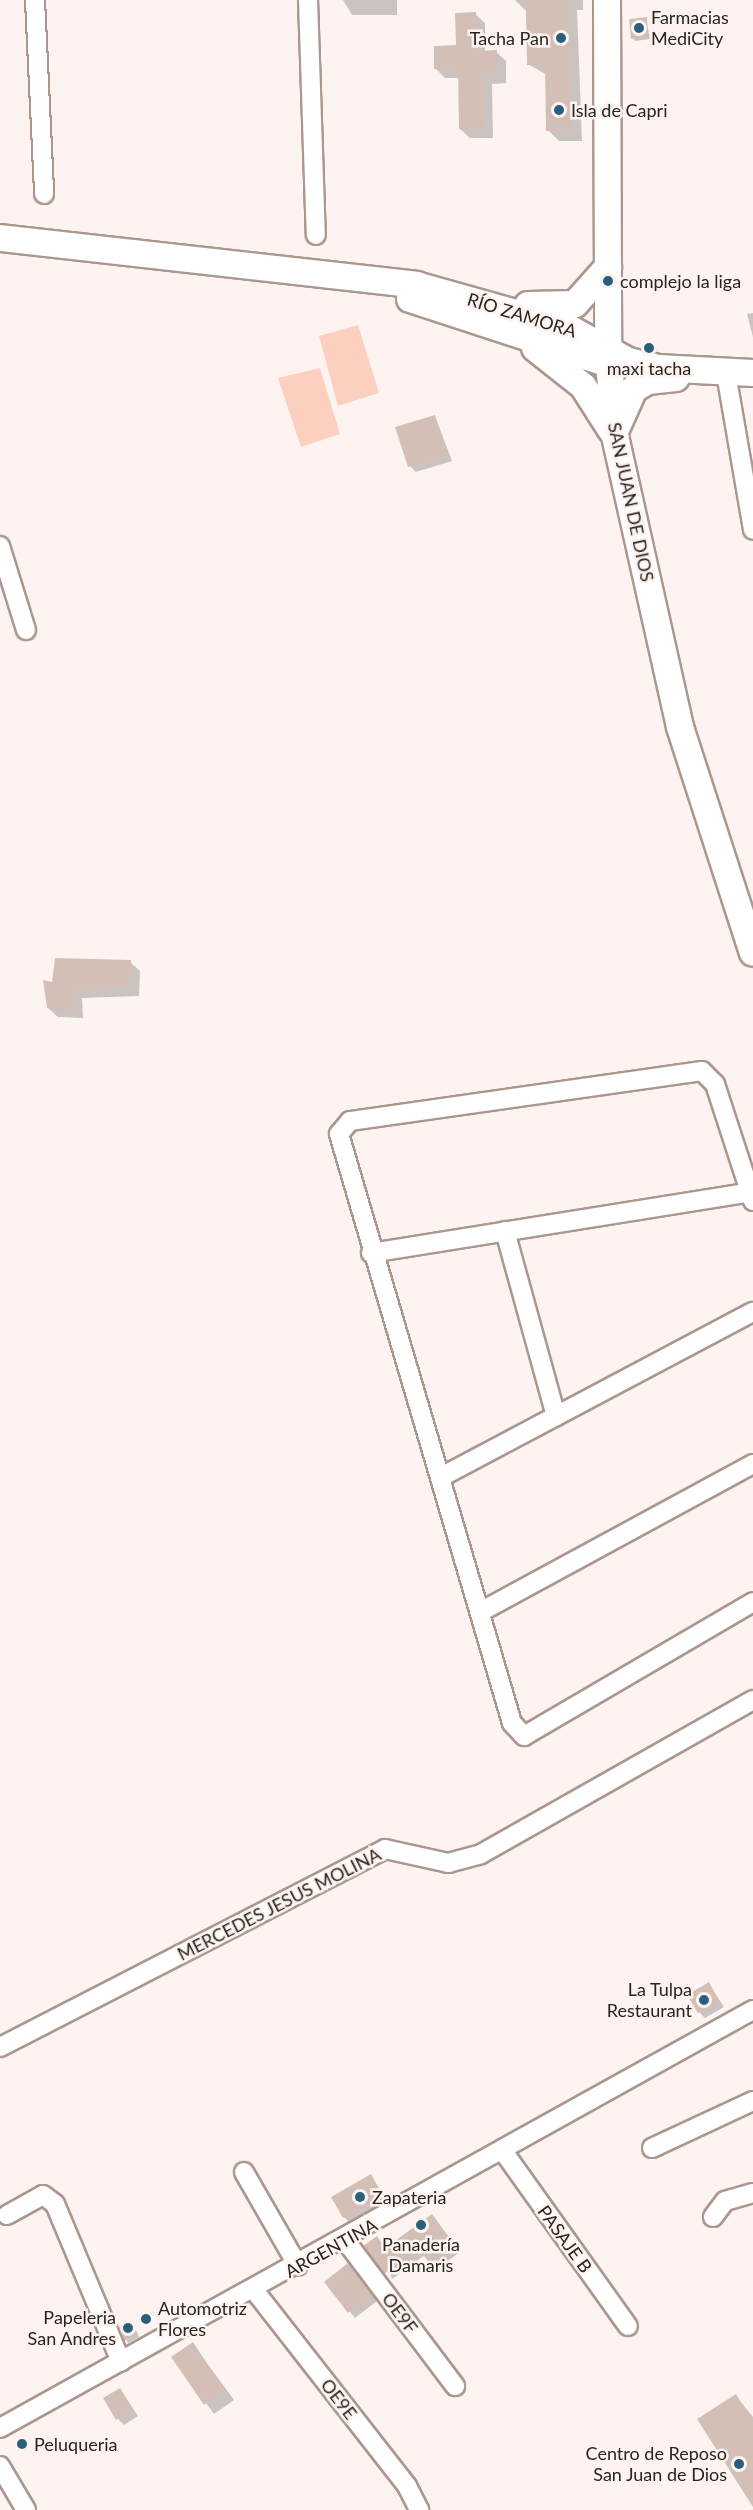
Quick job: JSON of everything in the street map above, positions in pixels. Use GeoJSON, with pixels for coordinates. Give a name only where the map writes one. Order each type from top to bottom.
{"type":"FeatureCollection","features":[{"type":"Feature","properties":{"kind":"street"},"geometry":{"type":"LineString","coordinates":[[35,0],[44,194]]}},
{"type":"Feature","properties":{"kind":"street"},"geometry":{"type":"LineString","coordinates":[[308,0],[316,236]]}},
{"type":"Feature","properties":{"kind":"street","name":"SAN JUAN DE DIOS"},"geometry":{"type":"LineString","coordinates":[[608,0],[607,318],[615,436],[680,727],[744,908],[753,953]]}},
{"type":"Feature","properties":{"kind":"street","name":"RÍO ZAMORA"},"geometry":{"type":"LineString","coordinates":[[0,238],[356,282],[416,285],[477,300],[569,328],[608,356]]}},
{"type":"Feature","properties":{"kind":"street"},"geometry":{"type":"LineString","coordinates":[[477,300],[558,308],[575,304],[608,267]]}},
{"type":"Feature","properties":{"kind":"street","name":"RÍO ZAMORA"},"geometry":{"type":"LineString","coordinates":[[356,282],[495,327],[658,368],[753,372]]}},
{"type":"Feature","properties":{"kind":"street"},"geometry":{"type":"LineString","coordinates":[[607,318],[625,346],[658,368]]}},
{"type":"Feature","properties":{"kind":"street"},"geometry":{"type":"LineString","coordinates":[[495,327],[571,375],[615,436]]}},
{"type":"Feature","properties":{"kind":"street"},"geometry":{"type":"LineString","coordinates":[[615,436],[624,405],[648,381],[753,377]]}},
{"type":"Feature","properties":{"kind":"street"},"geometry":{"type":"LineString","coordinates":[[727,379],[753,530]]}},
{"type":"Feature","properties":{"kind":"street"},"geometry":{"type":"LineString","coordinates":[[0,546],[27,630]]}},
{"type":"Feature","properties":{"kind":"street"},"geometry":{"type":"LineString","coordinates":[[371,1253],[505,1231],[751,1196],[716,1084],[702,1071],[350,1122],[339,1134],[371,1253],[482,1611],[512,1723],[524,1736],[753,1602]]}},
{"type":"Feature","properties":{"kind":"street"},"geometry":{"type":"LineString","coordinates":[[505,1231],[556,1416]]}},
{"type":"Feature","properties":{"kind":"street"},"geometry":{"type":"LineString","coordinates":[[441,1477],[753,1311]]}},
{"type":"Feature","properties":{"kind":"street"},"geometry":{"type":"LineString","coordinates":[[482,1611],[753,1464]]}},
{"type":"Feature","properties":{"kind":"street","name":"MERCEDES JESUS MOLINA"},"geometry":{"type":"LineString","coordinates":[[0,2047],[385,1849],[448,1863],[481,1854],[753,1700]]}},
{"type":"Feature","properties":{"kind":"street","name":"ARGENTINA"},"geometry":{"type":"LineString","coordinates":[[0,2428],[345,2240],[753,2010]]}},
{"type":"Feature","properties":{"kind":"street"},"geometry":{"type":"LineString","coordinates":[[652,2148],[753,2101]]}},
{"type":"Feature","properties":{"kind":"street","name":"PASAJE B"},"geometry":{"type":"LineString","coordinates":[[503,2151],[628,2326]]}},
{"type":"Feature","properties":{"kind":"street"},"geometry":{"type":"LineString","coordinates":[[244,2172],[298,2266]]}},
{"type":"Feature","properties":{"kind":"street"},"geometry":{"type":"LineString","coordinates":[[714,2217],[725,2201],[753,2193]]}},
{"type":"Feature","properties":{"kind":"street"},"geometry":{"type":"LineString","coordinates":[[7,2216],[35,2198],[50,2198],[121,2362]]}},
{"type":"Feature","properties":{"kind":"street","name":"OE9F"},"geometry":{"type":"LineString","coordinates":[[345,2240],[455,2386]]}},
{"type":"Feature","properties":{"kind":"street","name":"OE9E"},"geometry":{"type":"LineString","coordinates":[[254,2290],[407,2486],[418,2510]]}},
{"type":"Feature","properties":{"kind":"street"},"geometry":{"type":"LineString","coordinates":[[0,2466],[26,2510]]}},
{"type":"Feature","properties":{"kind":"shaded area"},"geometry":{"type":"Polygon","coordinates":[[[358,325],[379,393],[338,406],[319,336],[358,325]]]}},
{"type":"Feature","properties":{"kind":"shaded area"},"geometry":{"type":"Polygon","coordinates":[[[320,368],[340,434],[301,447],[278,378],[320,368]]]}},
{"type":"Feature","properties":{"kind":"building"},"geometry":{"type":"Polygon","coordinates":[[[526,0],[567,0],[572,130],[546,131],[545,65],[527,65],[526,0]]]}},
{"type":"Feature","properties":{"kind":"building"},"geometry":{"type":"Polygon","coordinates":[[[476,12],[476,51],[497,50],[497,74],[483,75],[484,129],[459,129],[458,69],[434,69],[434,46],[456,45],[455,13],[476,12]]]}},
{"type":"Feature","properties":{"kind":"building","name":"Farmacias MediCity"},"geometry":{"type":"Polygon","coordinates":[[[647,17],[648,37],[631,39],[629,19],[647,17]]]}},
{"type":"Feature","properties":{"kind":"building"},"geometry":{"type":"Polygon","coordinates":[[[435,415],[447,455],[408,467],[395,427],[435,415]]]}},
{"type":"Feature","properties":{"kind":"building"},"geometry":{"type":"Polygon","coordinates":[[[55,958],[131,960],[130,987],[73,990],[74,1010],[47,1008],[43,980],[52,982],[55,958]]]}},
{"type":"Feature","properties":{"kind":"building"},"geometry":{"type":"Polygon","coordinates":[[[709,1982],[719,2001],[698,2013],[687,1995],[709,1982]]]}},
{"type":"Feature","properties":{"kind":"building"},"geometry":{"type":"Polygon","coordinates":[[[371,2174],[383,2196],[343,2218],[331,2197],[371,2174]]]}},
{"type":"Feature","properties":{"kind":"building"},"geometry":{"type":"Polygon","coordinates":[[[432,2214],[455,2245],[430,2264],[419,2249],[384,2274],[363,2246],[377,2236],[385,2248],[432,2214]]]}},
{"type":"Feature","properties":{"kind":"building"},"geometry":{"type":"Polygon","coordinates":[[[348,2263],[372,2295],[348,2313],[324,2282],[348,2263]]]}},
{"type":"Feature","properties":{"kind":"building"},"geometry":{"type":"Polygon","coordinates":[[[131,2321],[138,2334],[124,2341],[119,2327],[131,2321]]]}},
{"type":"Feature","properties":{"kind":"building"},"geometry":{"type":"Polygon","coordinates":[[[193,2342],[225,2391],[204,2405],[171,2357],[193,2342]]]}},
{"type":"Feature","properties":{"kind":"building"},"geometry":{"type":"Polygon","coordinates":[[[120,2388],[133,2409],[116,2420],[103,2398],[120,2388]]]}},
{"type":"Feature","properties":{"kind":"building","name":"Centro de Reposo San Juan de Dios"},"geometry":{"type":"Polygon","coordinates":[[[736,2394],[753,2422],[753,2507],[697,2419],[736,2394]]]}},
{"type":"Feature","properties":{"kind":"place","name":"Farmacias MediCity"},"geometry":{"type":"Point","coordinates":[639,28]}},
{"type":"Feature","properties":{"kind":"place","name":"Tacha Pan"},"geometry":{"type":"Point","coordinates":[561,38]}},
{"type":"Feature","properties":{"kind":"place","name":"Isla de Capri"},"geometry":{"type":"Point","coordinates":[559,110]}},
{"type":"Feature","properties":{"kind":"place","name":"complejo la liga"},"geometry":{"type":"Point","coordinates":[608,281]}},
{"type":"Feature","properties":{"kind":"place","name":"maxi tacha"},"geometry":{"type":"Point","coordinates":[649,348]}},
{"type":"Feature","properties":{"kind":"place","name":"La Tulpa Restaurant"},"geometry":{"type":"Point","coordinates":[704,2000]}},
{"type":"Feature","properties":{"kind":"place","name":"Zapateria"},"geometry":{"type":"Point","coordinates":[360,2197]}},
{"type":"Feature","properties":{"kind":"place","name":"Panadería Damaris"},"geometry":{"type":"Point","coordinates":[421,2225]}},
{"type":"Feature","properties":{"kind":"place","name":"Automotriz Flores"},"geometry":{"type":"Point","coordinates":[146,2319]}},
{"type":"Feature","properties":{"kind":"place","name":"Papeleria San Andres"},"geometry":{"type":"Point","coordinates":[128,2328]}},
{"type":"Feature","properties":{"kind":"place","name":"Peluqueria"},"geometry":{"type":"Point","coordinates":[22,2444]}},
{"type":"Feature","properties":{"kind":"place","name":"Centro de Reposo San Juan de Dios"},"geometry":{"type":"Point","coordinates":[739,2464]}}]}
